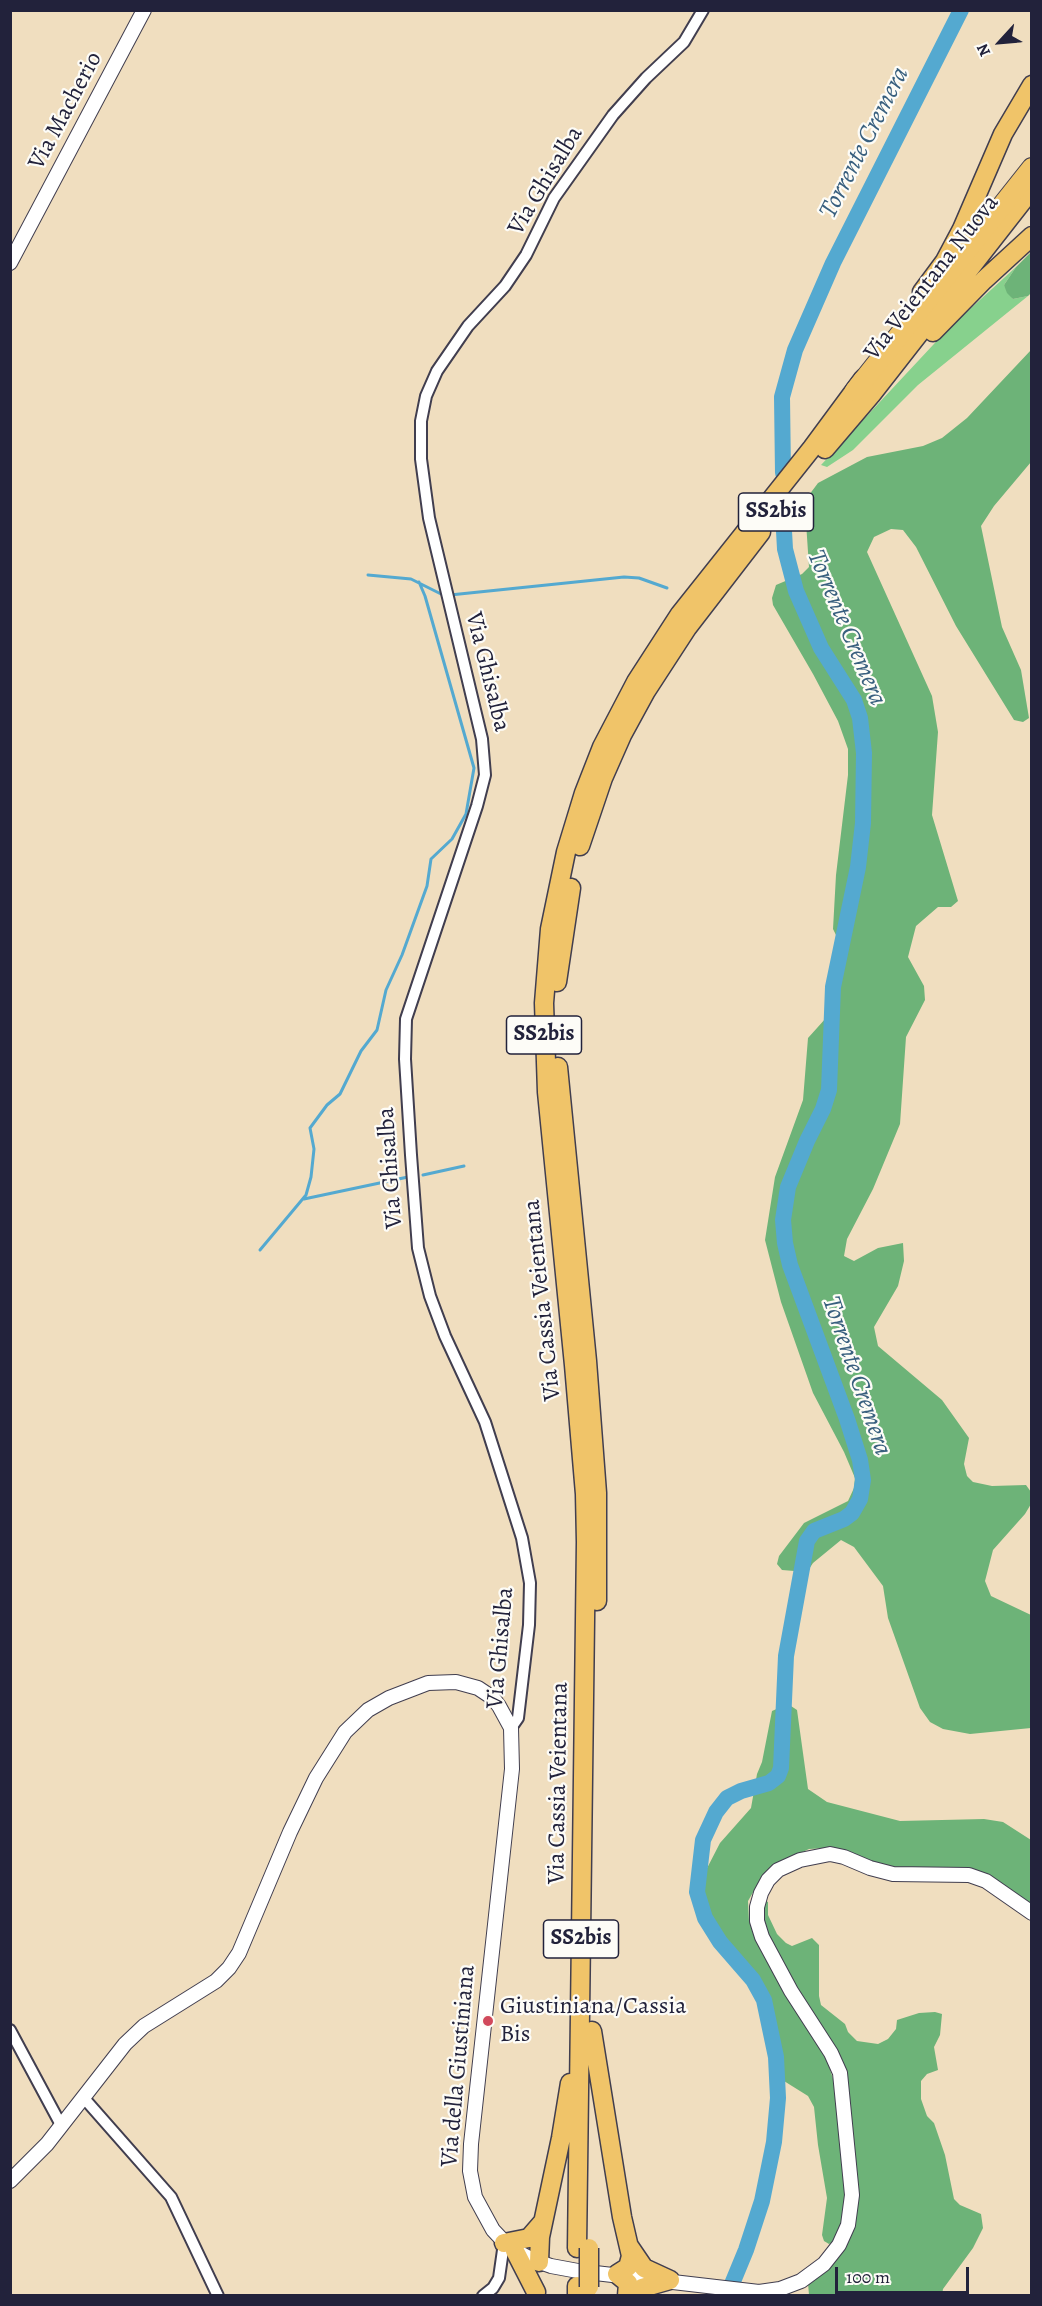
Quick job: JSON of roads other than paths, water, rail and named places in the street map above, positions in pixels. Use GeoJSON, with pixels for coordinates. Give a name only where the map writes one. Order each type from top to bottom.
{"type":"FeatureCollection","features":[{"type":"Feature","properties":{"kind":"highway"},"geometry":{"type":"LineString","coordinates":[[863,393],[945,261],[974,205],[1004,134],[1032,85]]}},
{"type":"Feature","properties":{"kind":"highway"},"geometry":{"type":"LineString","coordinates":[[863,393],[1032,168]]}},
{"type":"Feature","properties":{"kind":"highway","name":"Via Veientana Nuova"},"geometry":{"type":"LineString","coordinates":[[863,393],[1032,189]]}},
{"type":"Feature","properties":{"kind":"highway"},"geometry":{"type":"LineString","coordinates":[[863,393],[1032,236]]}},
{"type":"Feature","properties":{"kind":"highway","name":"Via Cassia Veientana"},"geometry":{"type":"LineString","coordinates":[[583,2291],[592,1550],[547,1092],[544,1003],[549,940],[558,887],[573,825],[598,754],[623,705],[660,643],[722,571],[863,393]]}},
{"type":"Feature","properties":{"kind":"highway"},"geometry":{"type":"LineString","coordinates":[[537,2294],[538,2275],[545,2264],[542,2223],[586,2025]]}},
{"type":"Feature","properties":{"kind":"highway"},"geometry":{"type":"LineString","coordinates":[[586,2025],[629,2246],[630,2265],[626,2270],[617,2274],[628,2283],[630,2295],[642,2288],[670,2280]]}},
{"type":"Feature","properties":{"kind":"highway"},"geometry":{"type":"LineString","coordinates":[[537,2294],[510,2247],[529,2238],[542,2223]]}},
{"type":"Feature","properties":{"kind":"highway"},"geometry":{"type":"LineString","coordinates":[[629,2246],[644,2268],[670,2280]]}},
{"type":"Feature","properties":{"kind":"street","name":"Via Macherio"},"geometry":{"type":"LineString","coordinates":[[10,263],[144,10]]}},
{"type":"Feature","properties":{"kind":"street","name":"Via Ghisalba"},"geometry":{"type":"LineString","coordinates":[[511,1728],[518,1718],[525,1672],[529,1625],[528,1570],[522,1538],[485,1422],[445,1336],[424,1274],[418,1248],[405,1070],[406,1019],[485,775],[482,739],[429,518],[420,446],[422,413],[430,384],[468,326],[505,286],[526,255],[554,198],[592,143],[646,78],[684,42],[703,10]]}},
{"type":"Feature","properties":{"kind":"street","name":"Via della Giustiniana"},"geometry":{"type":"LineString","coordinates":[[10,2181],[47,2144],[124,2044],[144,2026],[216,1982],[229,1968],[238,1953],[316,1778],[340,1739],[362,1714],[389,1698],[437,1681],[456,1682],[478,1688],[492,1698],[503,1712],[511,1728],[512,1769],[470,2160],[472,2186],[479,2207],[493,2230],[510,2247],[545,2264],[750,2291],[783,2288],[801,2281],[818,2269],[843,2238],[852,2204],[852,2180],[838,2068],[828,2048],[794,1997],[762,1937],[758,1924],[756,1911],[758,1901],[770,1878],[781,1868],[821,1855],[839,1855],[888,1873],[975,1877],[995,1887],[1032,1913]]}},
{"type":"Feature","properties":{"kind":"street"},"geometry":{"type":"LineString","coordinates":[[10,2030],[61,2126]]}},
{"type":"Feature","properties":{"kind":"street"},"geometry":{"type":"LineString","coordinates":[[83,2097],[171,2197],[218,2295]]}},
{"type":"Feature","properties":{"kind":"street"},"geometry":{"type":"LineString","coordinates":[[483,2295],[493,2288],[510,2247]]}},
{"type":"Feature","properties":{"kind":"waterway","name":"Torrente Cremera"},"geometry":{"type":"LineString","coordinates":[[783,473],[782,397],[795,350],[833,263],[961,10]]}},
{"type":"Feature","properties":{"kind":"waterway","name":"Torrente Cremera"},"geometry":{"type":"LineString","coordinates":[[727,2296],[746,2250],[762,2201],[774,2142],[778,2098],[776,2057],[764,2000],[753,1980],[720,1942],[705,1918],[697,1892],[703,1840],[716,1812],[727,1798],[741,1791],[769,1783],[778,1776],[781,1768],[786,1656],[807,1541],[814,1531],[844,1519],[852,1513],[860,1499],[863,1480],[860,1460],[847,1419],[790,1265],[783,1220],[788,1187],[823,1109],[829,1090],[833,987],[858,867],[863,823],[864,753],[860,718],[854,700],[821,648],[796,591],[785,549],[783,513]]}},
{"type":"Feature","properties":{"kind":"waterway"},"geometry":{"type":"LineString","coordinates":[[368,575],[411,579],[443,595]]}},
{"type":"Feature","properties":{"kind":"waterway"},"geometry":{"type":"LineString","coordinates":[[450,595],[624,577],[639,578],[667,588]]}},
{"type":"Feature","properties":{"kind":"waterway"},"geometry":{"type":"LineString","coordinates":[[260,1250],[306,1195],[311,1177],[314,1149],[310,1128],[327,1105],[340,1094],[361,1051],[377,1030],[386,990],[402,955],[427,886],[431,859],[452,839],[466,814],[474,768],[419,582]]}},
{"type":"Feature","properties":{"kind":"waterway"},"geometry":{"type":"LineString","coordinates":[[423,1175],[464,1166]]}},
{"type":"Feature","properties":{"kind":"waterway"},"geometry":{"type":"LineString","coordinates":[[304,1199],[408,1177]]}},
{"type":"Feature","properties":{"kind":"place","name":"Giustiniana/Cassia Bis"},"geometry":{"type":"Point","coordinates":[488,2021]}}]}
